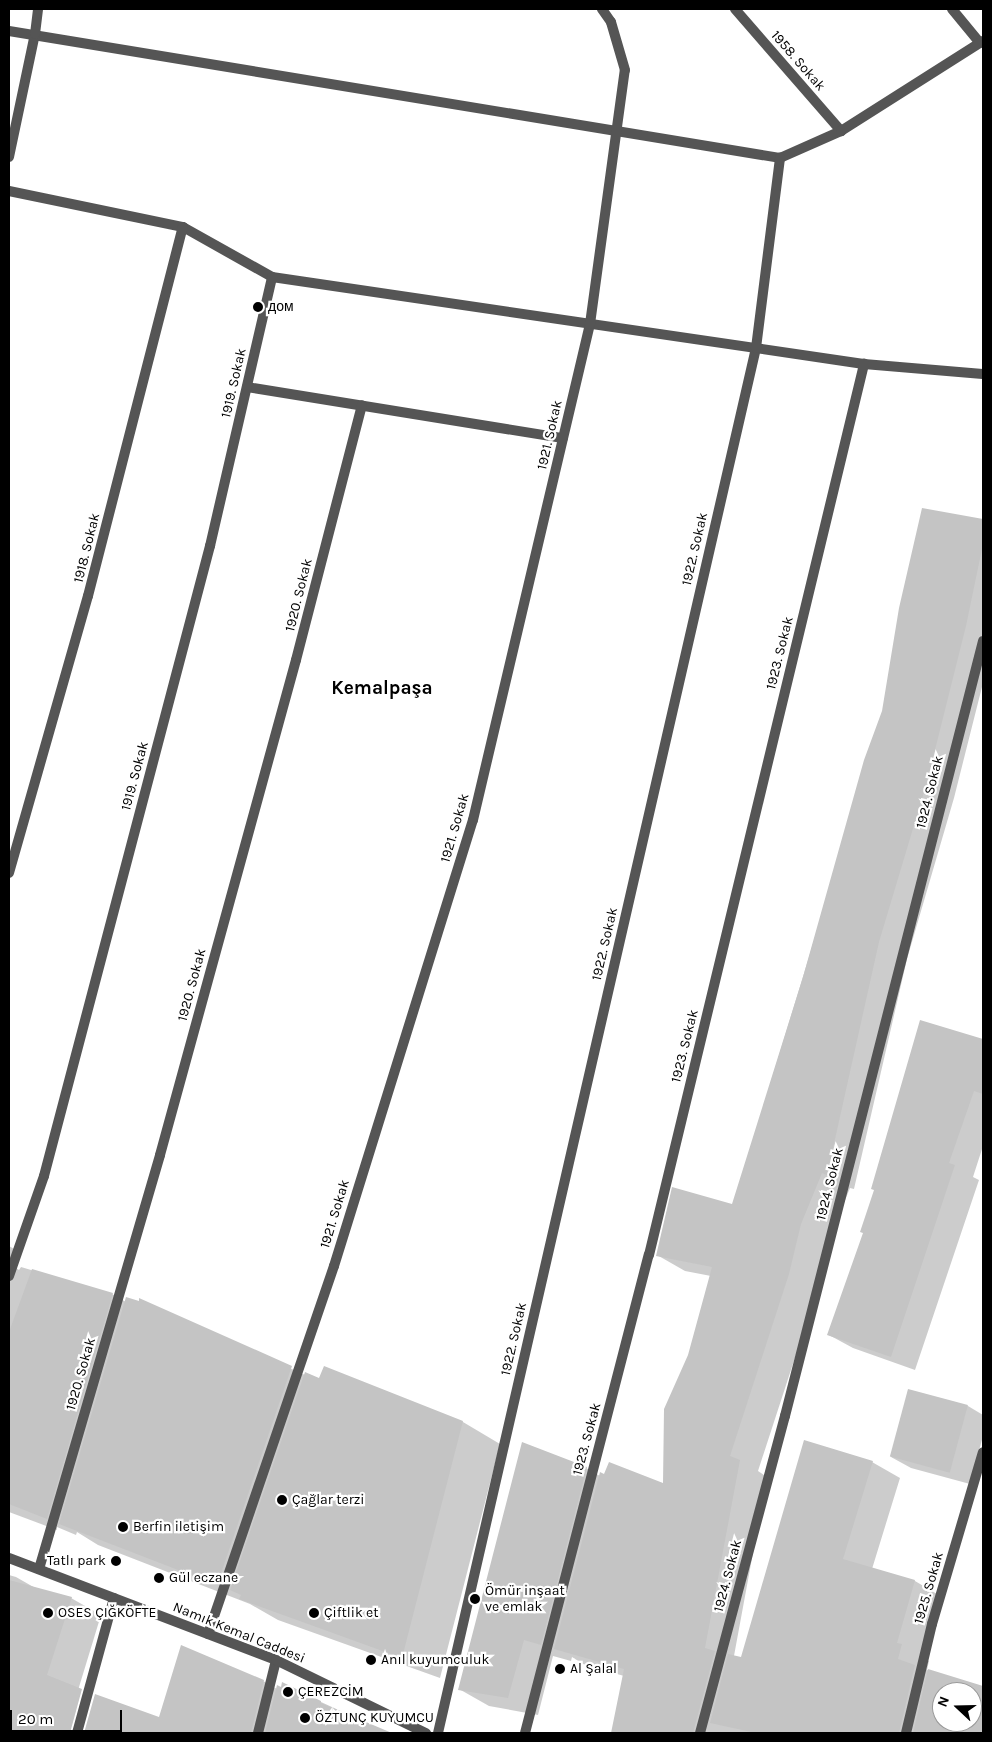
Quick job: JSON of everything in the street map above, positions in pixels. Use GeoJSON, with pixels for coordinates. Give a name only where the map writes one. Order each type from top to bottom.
{"type":"FeatureCollection","features":[{"type":"Feature","properties":{"kind":"street"},"geometry":{"type":"LineString","coordinates":[[9,156],[35,34],[38,9]]}},
{"type":"Feature","properties":{"kind":"street","name":"1921. Sokak"},"geometry":{"type":"LineString","coordinates":[[208,1634],[334,1266],[472,820],[590,324],[625,70],[611,22],[602,9]]}},
{"type":"Feature","properties":{"kind":"street","name":"1958. Sokak"},"geometry":{"type":"LineString","coordinates":[[735,9],[841,131]]}},
{"type":"Feature","properties":{"kind":"street"},"geometry":{"type":"LineString","coordinates":[[9,31],[780,158],[841,131],[981,42],[952,9]]}},
{"type":"Feature","properties":{"kind":"street","name":"1922. Sokak"},"geometry":{"type":"LineString","coordinates":[[438,1733],[756,348],[780,158]]}},
{"type":"Feature","properties":{"kind":"street"},"geometry":{"type":"LineString","coordinates":[[9,191],[183,227],[272,277],[864,364],[983,374]]}},
{"type":"Feature","properties":{"kind":"street","name":"1918. Sokak"},"geometry":{"type":"LineString","coordinates":[[9,873],[88,596],[183,227]]}},
{"type":"Feature","properties":{"kind":"street","name":"1919. Sokak"},"geometry":{"type":"LineString","coordinates":[[9,1276],[44,1176],[210,546],[272,277]]}},
{"type":"Feature","properties":{"kind":"street","name":"1923. Sokak"},"geometry":{"type":"LineString","coordinates":[[525,1733],[649,1255],[864,364]]}},
{"type":"Feature","properties":{"kind":"street"},"geometry":{"type":"LineString","coordinates":[[247,387],[563,438]]}},
{"type":"Feature","properties":{"kind":"street","name":"1920. Sokak"},"geometry":{"type":"LineString","coordinates":[[39,1569],[160,1155],[296,660],[362,405]]}},
{"type":"Feature","properties":{"kind":"street","name":"1924. Sokak"},"geometry":{"type":"LineString","coordinates":[[700,1733],[785,1416],[983,641]]}},
{"type":"Feature","properties":{"kind":"street","name":"1925. Sokak"},"geometry":{"type":"LineString","coordinates":[[906,1733],[932,1624],[983,1452]]}},
{"type":"Feature","properties":{"kind":"street","name":"Namık Kemal Caddesi"},"geometry":{"type":"LineString","coordinates":[[9,1558],[276,1660],[426,1733]]}},
{"type":"Feature","properties":{"kind":"street"},"geometry":{"type":"LineString","coordinates":[[77,1733],[114,1598]]}},
{"type":"Feature","properties":{"kind":"street"},"geometry":{"type":"LineString","coordinates":[[258,1733],[276,1660]]}},
{"type":"Feature","properties":{"kind":"building"},"geometry":{"type":"Polygon","coordinates":[[[922,508],[983,519],[983,544],[966,626],[927,782],[879,942],[827,1175],[822,1173],[801,1224],[789,1274],[730,1456],[740,1460],[705,1648],[715,1651],[693,1733],[611,1733],[624,1669],[554,1649],[600,1472],[604,1474],[609,1462],[663,1483],[664,1409],[688,1355],[712,1267],[656,1256],[672,1187],[732,1204],[803,977],[864,760],[882,711],[899,608],[922,508]]]}},
{"type":"Feature","properties":{"kind":"building"},"geometry":{"type":"Polygon","coordinates":[[[920,1020],[983,1039],[983,1094],[974,1091],[949,1163],[955,1165],[891,1357],[827,1335],[863,1233],[860,1232],[874,1190],[871,1189],[920,1020]]]}},
{"type":"Feature","properties":{"kind":"building"},"geometry":{"type":"Polygon","coordinates":[[[32,1269],[113,1293],[47,1519],[9,1504],[9,1332],[32,1269]]]}},
{"type":"Feature","properties":{"kind":"building"},"geometry":{"type":"Polygon","coordinates":[[[126,1297],[139,1301],[139,1298],[292,1366],[217,1585],[59,1524],[126,1297]]]}},
{"type":"Feature","properties":{"kind":"building"},"geometry":{"type":"Polygon","coordinates":[[[324,1366],[463,1421],[402,1658],[239,1599],[241,1595],[230,1590],[305,1372],[319,1378],[324,1366]]]}},
{"type":"Feature","properties":{"kind":"building"},"geometry":{"type":"Polygon","coordinates":[[[908,1389],[968,1405],[950,1473],[890,1457],[908,1389]]]}},
{"type":"Feature","properties":{"kind":"building"},"geometry":{"type":"Polygon","coordinates":[[[804,1440],[873,1461],[843,1559],[915,1580],[897,1643],[902,1644],[898,1659],[915,1665],[899,1733],[756,1733],[710,1723],[728,1654],[741,1657],[804,1440]]]}},
{"type":"Feature","properties":{"kind":"building"},"geometry":{"type":"Polygon","coordinates":[[[522,1442],[587,1467],[541,1645],[524,1640],[508,1698],[458,1690],[522,1442]]]}},
{"type":"Feature","properties":{"kind":"building"},"geometry":{"type":"Polygon","coordinates":[[[9,1580],[72,1597],[47,1675],[82,1689],[70,1733],[9,1733],[9,1580]]]}},
{"type":"Feature","properties":{"kind":"building"},"geometry":{"type":"Polygon","coordinates":[[[181,1645],[264,1680],[251,1733],[84,1733],[95,1694],[159,1717],[181,1645]]]}},
{"type":"Feature","properties":{"kind":"building"},"geometry":{"type":"Polygon","coordinates":[[[928,1669],[970,1682],[932,1682],[932,1732],[982,1732],[982,1686],[983,1733],[913,1733],[928,1669]]]}},
{"type":"Feature","properties":{"kind":"building"},"geometry":{"type":"Polygon","coordinates":[[[282,1682],[321,1701],[321,1703],[392,1733],[265,1733],[277,1685],[281,1687],[282,1682]]]}},
{"type":"Feature","properties":{"kind":"place","name":"дом"},"geometry":{"type":"Point","coordinates":[258,307]}},
{"type":"Feature","properties":{"kind":"place","name":"Çağlar terzi"},"geometry":{"type":"Point","coordinates":[282,1500]}},
{"type":"Feature","properties":{"kind":"place","name":"Berfin iletişim"},"geometry":{"type":"Point","coordinates":[123,1527]}},
{"type":"Feature","properties":{"kind":"place","name":"Tatlı park"},"geometry":{"type":"Point","coordinates":[116,1561]}},
{"type":"Feature","properties":{"kind":"place","name":"Gül eczane"},"geometry":{"type":"Point","coordinates":[159,1578]}},
{"type":"Feature","properties":{"kind":"place","name":"Ömür inşaat ve emlak"},"geometry":{"type":"Point","coordinates":[475,1599]}},
{"type":"Feature","properties":{"kind":"place","name":"OSES ÇIĞKÖFTE"},"geometry":{"type":"Point","coordinates":[48,1613]}},
{"type":"Feature","properties":{"kind":"place","name":"Çiftlik et"},"geometry":{"type":"Point","coordinates":[314,1613]}},
{"type":"Feature","properties":{"kind":"place","name":"Anıl kuyumculuk"},"geometry":{"type":"Point","coordinates":[371,1660]}},
{"type":"Feature","properties":{"kind":"place","name":"Al Şalal"},"geometry":{"type":"Point","coordinates":[560,1669]}},
{"type":"Feature","properties":{"kind":"place","name":"ÇEREZCİM"},"geometry":{"type":"Point","coordinates":[288,1692]}},
{"type":"Feature","properties":{"kind":"place","name":"ÖZTUNÇ KUYUMCU"},"geometry":{"type":"Point","coordinates":[305,1718]}},
{"type":"Feature","properties":{"kind":"district","name":"Kemalpaşa"},"geometry":{"type":"Point","coordinates":[382,689]}}]}
